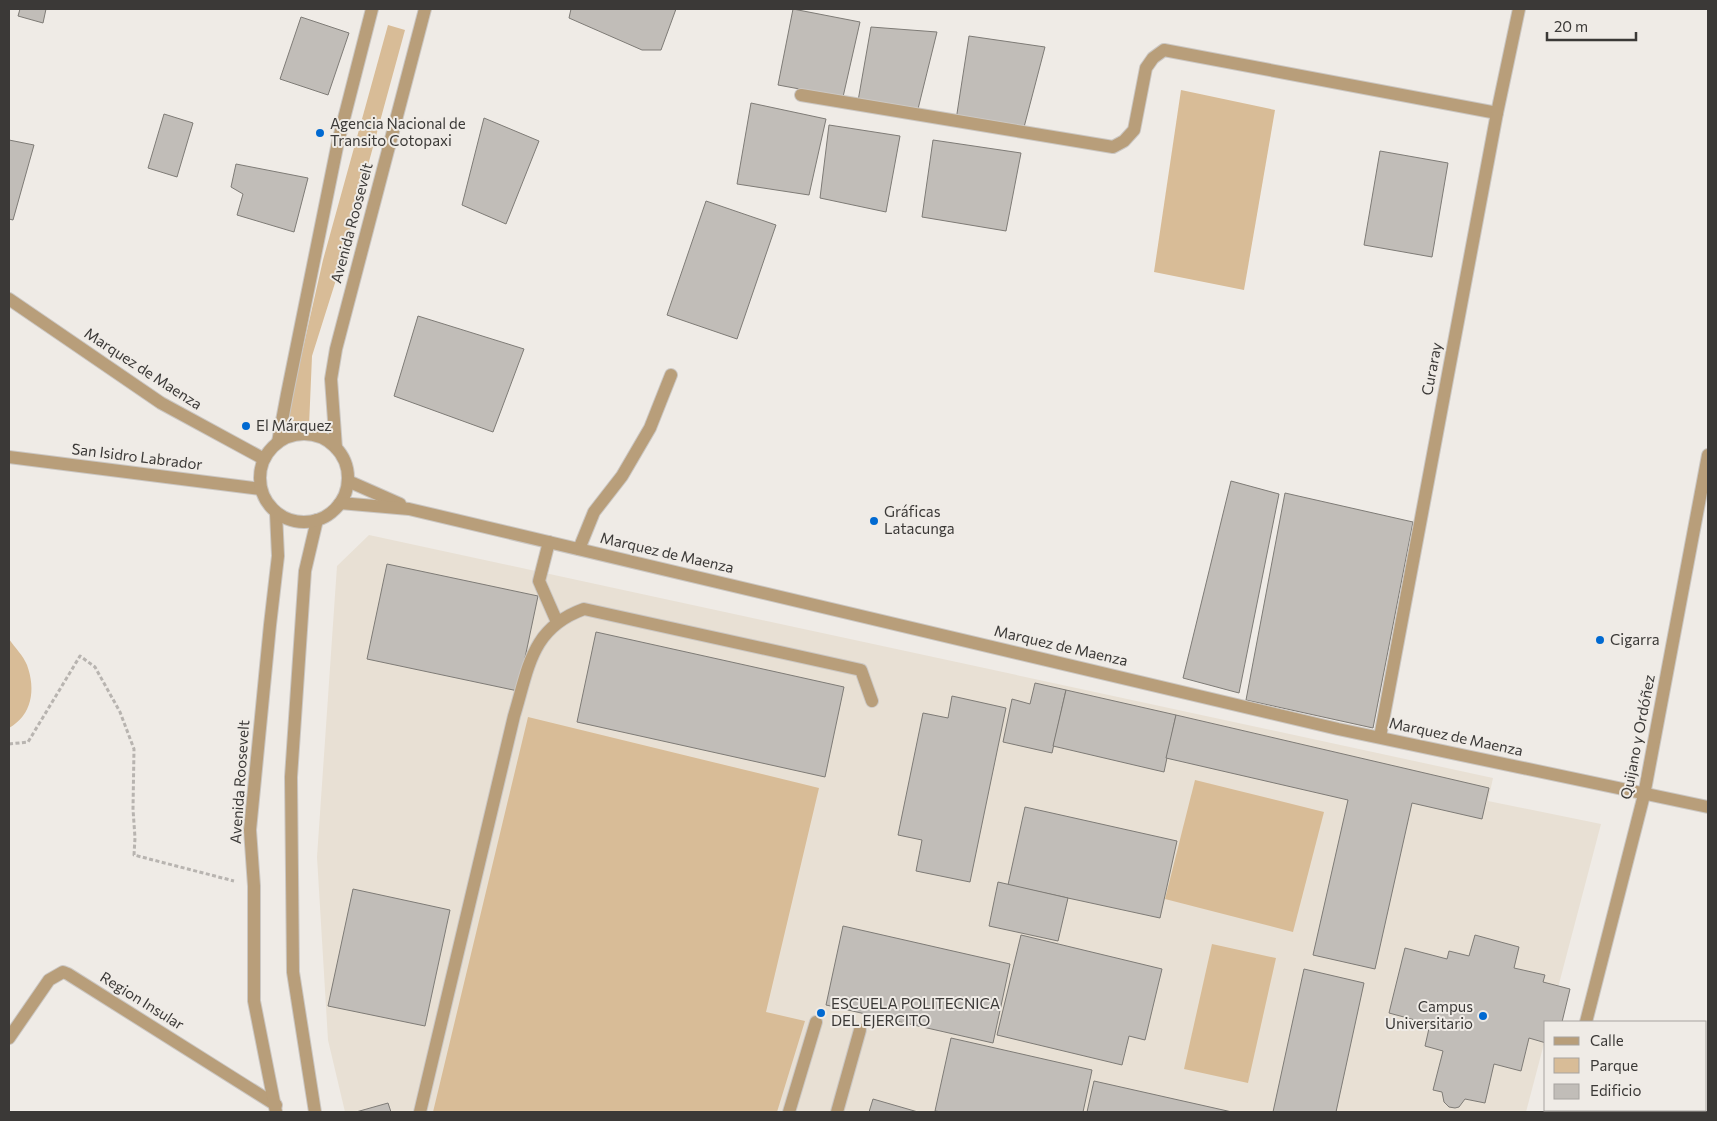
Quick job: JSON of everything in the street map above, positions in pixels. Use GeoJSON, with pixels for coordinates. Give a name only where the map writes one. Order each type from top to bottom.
{"type":"FeatureCollection","features":[{"type":"Feature","properties":{"kind":"street","name":"Avenida Roosevelt"},"geometry":{"type":"LineString","coordinates":[[278,442],[338,142],[372,9]]}},
{"type":"Feature","properties":{"kind":"street","name":"Avenida Roosevelt"},"geometry":{"type":"LineString","coordinates":[[336,448],[331,379],[336,349],[425,9]]}},
{"type":"Feature","properties":{"kind":"street","name":"Curaray"},"geometry":{"type":"LineString","coordinates":[[1380,736],[1497,113],[1519,9]]}},
{"type":"Feature","properties":{"kind":"street"},"geometry":{"type":"LineString","coordinates":[[801,95],[1113,147],[1124,141],[1134,130],[1146,68],[1153,58],[1164,50],[1497,113]]}},
{"type":"Feature","properties":{"kind":"street","name":"Marquez de Maenza"},"geometry":{"type":"LineString","coordinates":[[9,298],[161,403],[264,459]]}},
{"type":"Feature","properties":{"kind":"street"},"geometry":{"type":"LineString","coordinates":[[579,549],[594,512],[622,476],[650,428],[670,375]]}},
{"type":"Feature","properties":{"kind":"street"},"geometry":{"type":"LineString","coordinates":[[309,435],[324,439],[336,448],[346,464],[348,481],[346,493],[330,514],[317,520],[303,522],[289,520],[276,513],[266,502],[261,488],[260,473],[264,459],[270,450],[278,442],[293,436],[309,435]]}},
{"type":"Feature","properties":{"kind":"street","name":"Quijano y Ordóñez"},"geometry":{"type":"LineString","coordinates":[[1586,1021],[1644,795],[1708,455]]}},
{"type":"Feature","properties":{"kind":"street","name":"San Isidro Labrador"},"geometry":{"type":"LineString","coordinates":[[9,458],[261,488]]}},
{"type":"Feature","properties":{"kind":"street","name":"Marquez de Maenza"},"geometry":{"type":"LineString","coordinates":[[348,481],[409,508]]}},
{"type":"Feature","properties":{"kind":"street","name":"Marquez de Maenza"},"geometry":{"type":"LineString","coordinates":[[340,503],[409,508],[1338,729],[1380,736],[1644,795],[1708,807]]}},
{"type":"Feature","properties":{"kind":"street","name":"Avenida Roosevelt"},"geometry":{"type":"LineString","coordinates":[[276,513],[278,556],[250,830],[254,886],[254,1001],[276,1108]]}},
{"type":"Feature","properties":{"kind":"street"},"geometry":{"type":"LineString","coordinates":[[315,1112],[293,972],[291,777],[305,571],[317,520]]}},
{"type":"Feature","properties":{"kind":"street"},"geometry":{"type":"LineString","coordinates":[[548,542],[539,581],[557,622]]}},
{"type":"Feature","properties":{"kind":"street"},"geometry":{"type":"LineString","coordinates":[[420,1112],[514,716],[532,655],[546,632],[557,622],[584,608],[861,670],[872,701]]}},
{"type":"Feature","properties":{"kind":"street","name":"Region Insular"},"geometry":{"type":"LineString","coordinates":[[9,1038],[49,980],[63,972],[276,1108]]}},
{"type":"Feature","properties":{"kind":"street"},"geometry":{"type":"LineString","coordinates":[[790,1112],[816,1022]]}},
{"type":"Feature","properties":{"kind":"street"},"geometry":{"type":"LineString","coordinates":[[837,1112],[860,1030]]}},
{"type":"Feature","properties":{"kind":"path"},"geometry":{"type":"LineString","coordinates":[[9,744],[28,742],[80,656],[95,667],[120,712],[134,749],[134,856],[254,886]]}},
{"type":"Feature","properties":{"kind":"shaded area"},"geometry":{"type":"Polygon","coordinates":[[[369,535],[1493,778],[1488,801],[1601,824],[1549,1021],[1544,1021],[1544,1044],[1526,1112],[1039,1112],[1013,1106],[1011,1112],[345,1112],[328,1040],[317,857],[337,566],[369,535]]]}},
{"type":"Feature","properties":{"kind":"green space"},"geometry":{"type":"Polygon","coordinates":[[[388,25],[405,30],[341,264],[312,356],[309,426],[287,419],[323,260],[388,25]]]}},
{"type":"Feature","properties":{"kind":"green space"},"geometry":{"type":"Polygon","coordinates":[[[1181,90],[1275,110],[1244,290],[1154,272],[1181,90]]]}},
{"type":"Feature","properties":{"kind":"green space"},"geometry":{"type":"Polygon","coordinates":[[[9,639],[27,665],[30,674],[31,692],[30,701],[23,716],[9,728],[9,639]]]}},
{"type":"Feature","properties":{"kind":"green space"},"geometry":{"type":"Polygon","coordinates":[[[528,717],[819,788],[766,1012],[805,1021],[777,1112],[433,1112],[528,717]]]}},
{"type":"Feature","properties":{"kind":"green space"},"geometry":{"type":"Polygon","coordinates":[[[1195,780],[1324,812],[1293,932],[1165,899],[1195,780]]]}},
{"type":"Feature","properties":{"kind":"green space"},"geometry":{"type":"Polygon","coordinates":[[[1212,944],[1276,958],[1248,1083],[1184,1069],[1212,944]]]}},
{"type":"Feature","properties":{"kind":"building"},"geometry":{"type":"Polygon","coordinates":[[[20,9],[46,9],[43,23],[18,16],[20,9]]]}},
{"type":"Feature","properties":{"kind":"building"},"geometry":{"type":"Polygon","coordinates":[[[571,9],[676,9],[661,50],[642,50],[569,18],[571,9]]]}},
{"type":"Feature","properties":{"kind":"building"},"geometry":{"type":"Polygon","coordinates":[[[793,9],[860,22],[843,97],[778,85],[793,9]]]}},
{"type":"Feature","properties":{"kind":"building"},"geometry":{"type":"Polygon","coordinates":[[[301,17],[349,33],[328,95],[280,79],[301,17]]]}},
{"type":"Feature","properties":{"kind":"building"},"geometry":{"type":"Polygon","coordinates":[[[871,27],[937,32],[917,113],[858,101],[871,27]]]}},
{"type":"Feature","properties":{"kind":"building"},"geometry":{"type":"Polygon","coordinates":[[[969,36],[1045,47],[1023,131],[956,120],[969,36]]]}},
{"type":"Feature","properties":{"kind":"building"},"geometry":{"type":"Polygon","coordinates":[[[751,103],[826,119],[809,195],[737,184],[751,103]]]}},
{"type":"Feature","properties":{"kind":"building"},"geometry":{"type":"Polygon","coordinates":[[[164,114],[193,123],[177,177],[148,168],[164,114]]]}},
{"type":"Feature","properties":{"kind":"building"},"geometry":{"type":"Polygon","coordinates":[[[484,118],[539,141],[506,224],[462,205],[484,118]]]}},
{"type":"Feature","properties":{"kind":"building"},"geometry":{"type":"Polygon","coordinates":[[[829,125],[900,136],[886,212],[820,198],[829,125]]]}},
{"type":"Feature","properties":{"kind":"building"},"geometry":{"type":"Polygon","coordinates":[[[9,140],[34,145],[13,220],[9,219],[9,140]]]}},
{"type":"Feature","properties":{"kind":"building"},"geometry":{"type":"Polygon","coordinates":[[[933,140],[1021,153],[1006,231],[922,217],[933,140]]]}},
{"type":"Feature","properties":{"kind":"building"},"geometry":{"type":"Polygon","coordinates":[[[1380,151],[1448,163],[1432,257],[1364,245],[1380,151]]]}},
{"type":"Feature","properties":{"kind":"building"},"geometry":{"type":"Polygon","coordinates":[[[236,164],[308,178],[294,232],[237,215],[243,194],[231,187],[236,164]]]}},
{"type":"Feature","properties":{"kind":"building"},"geometry":{"type":"Polygon","coordinates":[[[706,201],[776,225],[737,339],[667,315],[706,201]]]}},
{"type":"Feature","properties":{"kind":"building"},"geometry":{"type":"Polygon","coordinates":[[[418,316],[524,349],[493,432],[394,396],[418,316]]]}},
{"type":"Feature","properties":{"kind":"building"},"geometry":{"type":"Polygon","coordinates":[[[1231,481],[1279,494],[1239,693],[1183,678],[1231,481]]]}},
{"type":"Feature","properties":{"kind":"building"},"geometry":{"type":"Polygon","coordinates":[[[1285,493],[1413,522],[1373,728],[1246,700],[1285,493]]]}},
{"type":"Feature","properties":{"kind":"building"},"geometry":{"type":"Polygon","coordinates":[[[387,564],[538,596],[518,691],[367,659],[387,564]]]}},
{"type":"Feature","properties":{"kind":"building"},"geometry":{"type":"Polygon","coordinates":[[[596,632],[844,687],[825,777],[577,722],[596,632]]]}},
{"type":"Feature","properties":{"kind":"building"},"geometry":{"type":"Polygon","coordinates":[[[1035,683],[1066,690],[1052,753],[1003,742],[1012,699],[1030,704],[1035,683]]]}},
{"type":"Feature","properties":{"kind":"building"},"geometry":{"type":"Polygon","coordinates":[[[1066,690],[1176,715],[1164,772],[1053,746],[1066,690]]]}},
{"type":"Feature","properties":{"kind":"building"},"geometry":{"type":"Polygon","coordinates":[[[952,696],[1006,708],[970,882],[916,871],[922,840],[898,835],[923,713],[948,718],[952,696]]]}},
{"type":"Feature","properties":{"kind":"building"},"geometry":{"type":"Polygon","coordinates":[[[1176,715],[1489,788],[1482,819],[1412,803],[1375,969],[1313,955],[1348,800],[1166,758],[1176,715]]]}},
{"type":"Feature","properties":{"kind":"building"},"geometry":{"type":"Polygon","coordinates":[[[1025,807],[1177,841],[1160,918],[1008,885],[1025,807]]]}},
{"type":"Feature","properties":{"kind":"building"},"geometry":{"type":"Polygon","coordinates":[[[998,882],[1068,898],[1058,941],[989,926],[998,882]]]}},
{"type":"Feature","properties":{"kind":"building"},"geometry":{"type":"Polygon","coordinates":[[[353,889],[450,910],[425,1026],[328,1006],[353,889]]]}},
{"type":"Feature","properties":{"kind":"building"},"geometry":{"type":"Polygon","coordinates":[[[843,926],[1010,964],[993,1043],[826,1005],[843,926]]]}},
{"type":"Feature","properties":{"kind":"building"},"geometry":{"type":"Polygon","coordinates":[[[1021,935],[1162,969],[1145,1040],[1129,1036],[1122,1065],[997,1035],[1021,935]]]}},
{"type":"Feature","properties":{"kind":"building"},"geometry":{"type":"Polygon","coordinates":[[[1475,935],[1519,947],[1514,968],[1545,975],[1543,982],[1570,989],[1562,1021],[1544,1021],[1544,1042],[1529,1038],[1521,1071],[1494,1064],[1485,1103],[1465,1099],[1459,1107],[1455,1108],[1449,1107],[1444,1102],[1442,1092],[1433,1090],[1443,1051],[1425,1046],[1430,1024],[1389,1013],[1405,948],[1447,959],[1449,951],[1469,956],[1475,935]]]}},
{"type":"Feature","properties":{"kind":"building"},"geometry":{"type":"Polygon","coordinates":[[[1304,969],[1364,983],[1336,1112],[1273,1112],[1304,969]]]}},
{"type":"Feature","properties":{"kind":"building"},"geometry":{"type":"Polygon","coordinates":[[[951,1038],[1092,1070],[1083,1112],[935,1111],[951,1038]]]}},
{"type":"Feature","properties":{"kind":"building"},"geometry":{"type":"Polygon","coordinates":[[[1094,1081],[1232,1112],[1087,1112],[1094,1081]]]}},
{"type":"Feature","properties":{"kind":"building"},"geometry":{"type":"Polygon","coordinates":[[[873,1099],[918,1112],[869,1112],[873,1099]]]}},
{"type":"Feature","properties":{"kind":"building"},"geometry":{"type":"Polygon","coordinates":[[[388,1103],[391,1112],[356,1112],[388,1103]]]}},
{"type":"Feature","properties":{"kind":"place","name":"Agencia Nacional de Transito Cotopaxi"},"geometry":{"type":"Point","coordinates":[320,133]}},
{"type":"Feature","properties":{"kind":"place","name":"El Márquez"},"geometry":{"type":"Point","coordinates":[246,426]}},
{"type":"Feature","properties":{"kind":"place","name":"Gráficas Latacunga"},"geometry":{"type":"Point","coordinates":[874,521]}},
{"type":"Feature","properties":{"kind":"place","name":"Cigarra"},"geometry":{"type":"Point","coordinates":[1600,640]}},
{"type":"Feature","properties":{"kind":"place","name":"ESCUELA POLITECNICA DEL EJERCITO"},"geometry":{"type":"Point","coordinates":[821,1013]}},
{"type":"Feature","properties":{"kind":"place","name":"Campus Universitario"},"geometry":{"type":"Point","coordinates":[1483,1016]}}]}
